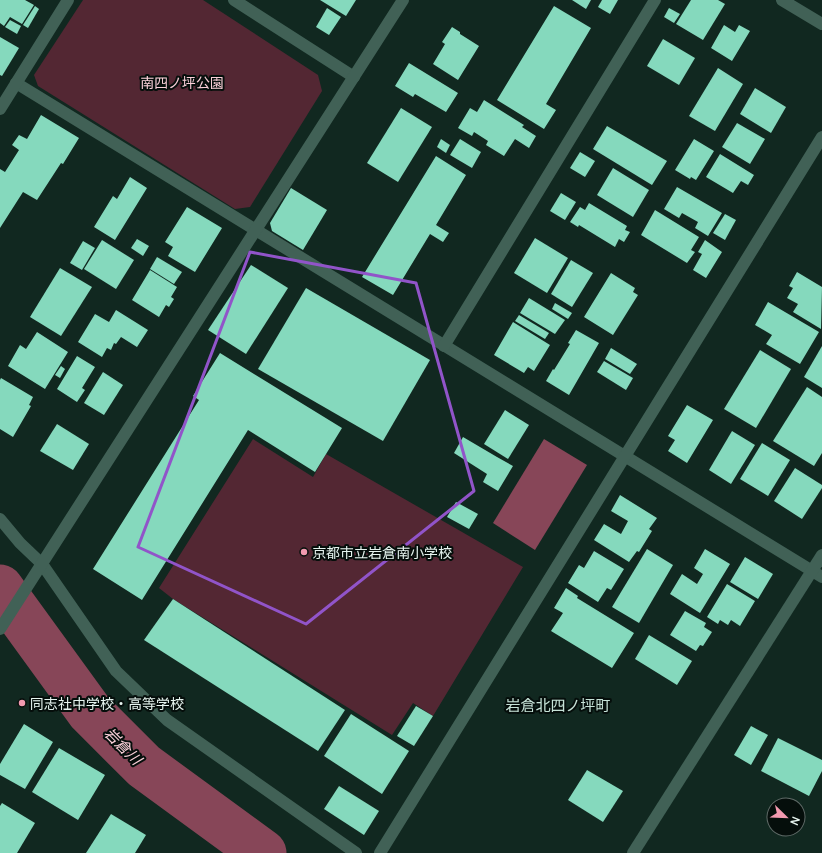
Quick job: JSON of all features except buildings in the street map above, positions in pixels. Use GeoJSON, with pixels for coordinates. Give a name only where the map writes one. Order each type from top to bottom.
{"type":"FeatureCollection","features":[{"type":"Feature","properties":{"kind":"street"},"geometry":{"type":"LineString","coordinates":[[0,109],[68,0]]}},
{"type":"Feature","properties":{"kind":"street"},"geometry":{"type":"LineString","coordinates":[[234,0],[354,76]]}},
{"type":"Feature","properties":{"kind":"street"},"geometry":{"type":"LineString","coordinates":[[0,629],[403,0]]}},
{"type":"Feature","properties":{"kind":"street"},"geometry":{"type":"LineString","coordinates":[[444,346],[655,0]]}},
{"type":"Feature","properties":{"kind":"street"},"geometry":{"type":"LineString","coordinates":[[782,0],[822,24]]}},
{"type":"Feature","properties":{"kind":"street"},"geometry":{"type":"LineString","coordinates":[[16,83],[817,574]]}},
{"type":"Feature","properties":{"kind":"street"},"geometry":{"type":"LineString","coordinates":[[380,853],[822,137]]}},
{"type":"Feature","properties":{"kind":"street"},"geometry":{"type":"LineString","coordinates":[[0,519],[20,543],[42,564],[116,671],[167,720],[356,853]]}},
{"type":"Feature","properties":{"kind":"street"},"geometry":{"type":"LineString","coordinates":[[633,853],[817,574],[822,555]]}},
{"type":"Feature","properties":{"kind":"highlighted area"},"geometry":{"type":"Polygon","coordinates":[[[250,252],[416,283],[474,491],[306,624],[138,547],[250,252]]]}},
{"type":"Feature","properties":{"kind":"green space","name":"南四ノ坪公園"},"geometry":{"type":"Polygon","coordinates":[[[83,0],[203,0],[318,75],[322,91],[250,207],[235,209],[38,86],[34,75],[83,0]]]}},
{"type":"Feature","properties":{"kind":"green space"},"geometry":{"type":"Polygon","coordinates":[[[253,439],[313,477],[326,454],[523,567],[433,716],[413,703],[392,735],[173,599],[159,588],[253,439]]]}},
{"type":"Feature","properties":{"kind":"shaded area"},"geometry":{"type":"Polygon","coordinates":[[[544,439],[587,465],[535,550],[493,523],[544,439]]]}},
{"type":"Feature","properties":{"kind":"waterway","name":"岩倉川"},"geometry":{"type":"LineString","coordinates":[[0,588],[90,712],[144,766],[263,853]]}},
{"type":"Feature","properties":{"kind":"place","name":"京都市立岩倉南小学校"},"geometry":{"type":"Point","coordinates":[304,552]}},
{"type":"Feature","properties":{"kind":"place","name":"同志社中学校・高等学校"},"geometry":{"type":"Point","coordinates":[22,703]}},
{"type":"Feature","properties":{"kind":"district","name":"岩倉北四ノ坪町"},"geometry":{"type":"Point","coordinates":[558,705]}}]}
